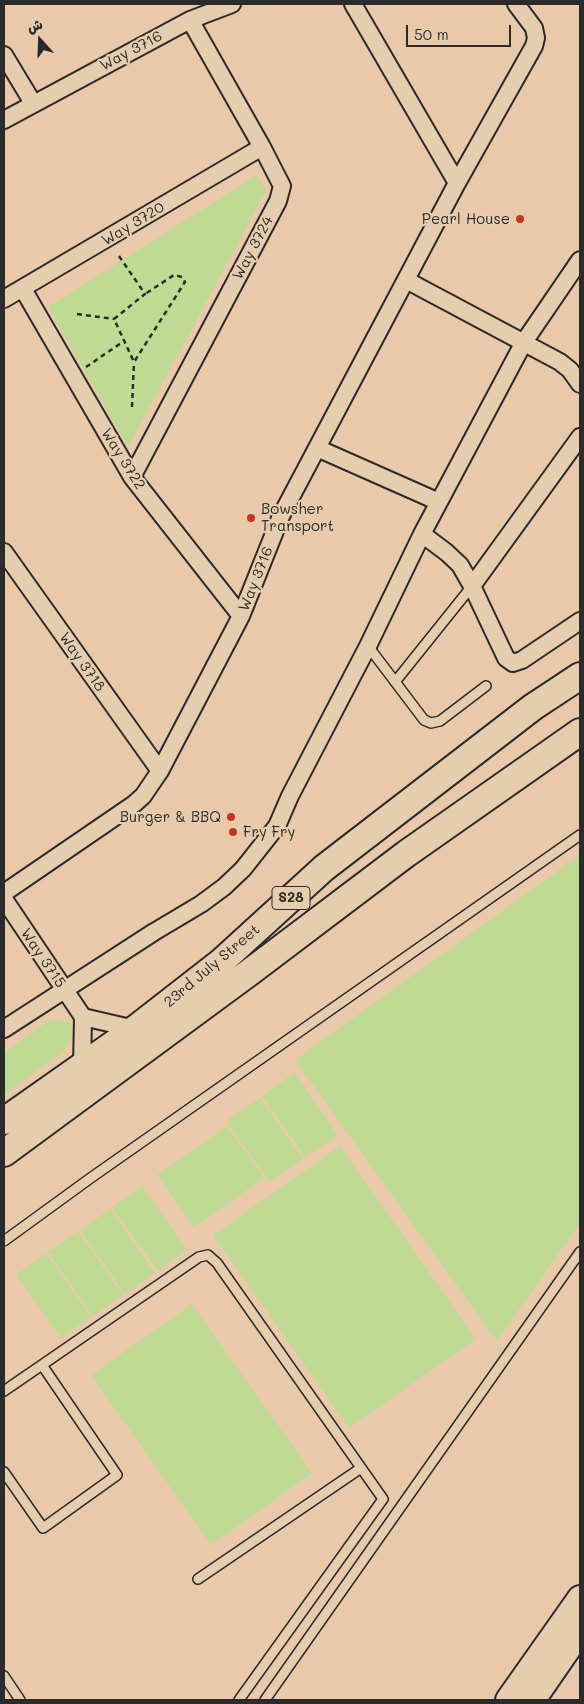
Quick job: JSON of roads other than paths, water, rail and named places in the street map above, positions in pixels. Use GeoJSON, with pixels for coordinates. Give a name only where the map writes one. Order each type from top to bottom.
{"type":"FeatureCollection","features":[{"type":"Feature","properties":{"kind":"main road"},"geometry":{"type":"LineString","coordinates":[[534,707],[580,665]]}},
{"type":"Feature","properties":{"kind":"main road","name":"23rd July Street"},"geometry":{"type":"LineString","coordinates":[[4,1121],[135,1029],[221,962],[324,868],[534,707],[580,676]]}},
{"type":"Feature","properties":{"kind":"main road"},"geometry":{"type":"LineString","coordinates":[[406,854],[580,718]]}},
{"type":"Feature","properties":{"kind":"main road","name":"23rd July Street"},"geometry":{"type":"LineString","coordinates":[[4,1153],[250,972],[406,854],[580,732]]}},
{"type":"Feature","properties":{"kind":"main road"},"geometry":{"type":"LineString","coordinates":[[406,854],[580,748]]}},
{"type":"Feature","properties":{"kind":"street","name":"Way 3716"},"geometry":{"type":"LineString","coordinates":[[4,120],[190,20],[232,4]]}},
{"type":"Feature","properties":{"kind":"street"},"geometry":{"type":"LineString","coordinates":[[353,4],[457,183]]}},
{"type":"Feature","properties":{"kind":"street","name":"Way 3716"},"geometry":{"type":"LineString","coordinates":[[4,893],[134,804],[143,796],[160,772],[241,616],[281,516],[457,183],[536,43],[534,28],[516,4]]}},
{"type":"Feature","properties":{"kind":"street","name":"Way 3724"},"geometry":{"type":"LineString","coordinates":[[132,477],[278,201],[282,186],[190,20]]}},
{"type":"Feature","properties":{"kind":"street"},"geometry":{"type":"LineString","coordinates":[[4,55],[33,103]]}},
{"type":"Feature","properties":{"kind":"street","name":"Way 3720"},"geometry":{"type":"LineString","coordinates":[[4,300],[262,147]]}},
{"type":"Feature","properties":{"kind":"street"},"geometry":{"type":"LineString","coordinates":[[4,1029],[154,932],[202,904],[243,869],[277,826],[290,796],[368,646],[422,534],[524,342],[580,260]]}},
{"type":"Feature","properties":{"kind":"street"},"geometry":{"type":"LineString","coordinates":[[406,280],[560,362],[570,370],[580,384]]}},
{"type":"Feature","properties":{"kind":"street","name":"Way 3722"},"geometry":{"type":"LineString","coordinates":[[23,290],[132,477],[241,616]]}},
{"type":"Feature","properties":{"kind":"street"},"geometry":{"type":"LineString","coordinates":[[472,586],[580,437]]}},
{"type":"Feature","properties":{"kind":"street"},"geometry":{"type":"LineString","coordinates":[[317,448],[439,502]]}},
{"type":"Feature","properties":{"kind":"street"},"geometry":{"type":"LineString","coordinates":[[422,534],[460,565],[506,658],[513,663],[522,660],[580,621]]}},
{"type":"Feature","properties":{"kind":"street","name":"Way 3718"},"geometry":{"type":"LineString","coordinates":[[4,552],[160,772]]}},
{"type":"Feature","properties":{"kind":"street","name":"Way 3715"},"geometry":{"type":"LineString","coordinates":[[4,899],[83,1017]]}},
{"type":"Feature","properties":{"kind":"street"},"geometry":{"type":"LineString","coordinates":[[82,1066],[83,1017],[135,1029]]}},
{"type":"Feature","properties":{"kind":"street"},"geometry":{"type":"LineString","coordinates":[[508,1700],[580,1598]]}},
{"type":"Feature","properties":{"kind":"street"},"geometry":{"type":"LineString","coordinates":[[532,1700],[580,1632]]}},
{"type":"Feature","properties":{"kind":"lane"},"geometry":{"type":"LineString","coordinates":[[395,682],[472,586]]}},
{"type":"Feature","properties":{"kind":"lane"},"geometry":{"type":"LineString","coordinates":[[368,646],[424,720],[431,723],[440,721],[486,686]]}},
{"type":"Feature","properties":{"kind":"lane"},"geometry":{"type":"LineString","coordinates":[[4,1241],[92,1177],[580,835]]}},
{"type":"Feature","properties":{"kind":"lane"},"geometry":{"type":"LineString","coordinates":[[265,1700],[580,1252]]}},
{"type":"Feature","properties":{"kind":"lane"},"geometry":{"type":"LineString","coordinates":[[4,1391],[199,1257],[208,1255],[217,1264],[383,1499],[239,1700]]}},
{"type":"Feature","properties":{"kind":"lane"},"geometry":{"type":"LineString","coordinates":[[4,1472],[43,1528],[117,1474],[42,1365]]}},
{"type":"Feature","properties":{"kind":"lane"},"geometry":{"type":"LineString","coordinates":[[198,1579],[361,1468]]}},
{"type":"Feature","properties":{"kind":"lane"},"geometry":{"type":"LineString","coordinates":[[4,1676],[20,1700]]}},
{"type":"Feature","properties":{"kind":"place","name":"Pearl House"},"geometry":{"type":"Point","coordinates":[520,219]}},
{"type":"Feature","properties":{"kind":"place","name":"Bowsher Transport"},"geometry":{"type":"Point","coordinates":[251,518]}},
{"type":"Feature","properties":{"kind":"place","name":"Burger & BBQ"},"geometry":{"type":"Point","coordinates":[231,817]}},
{"type":"Feature","properties":{"kind":"place","name":"Fry Fry"},"geometry":{"type":"Point","coordinates":[233,832]}}]}
